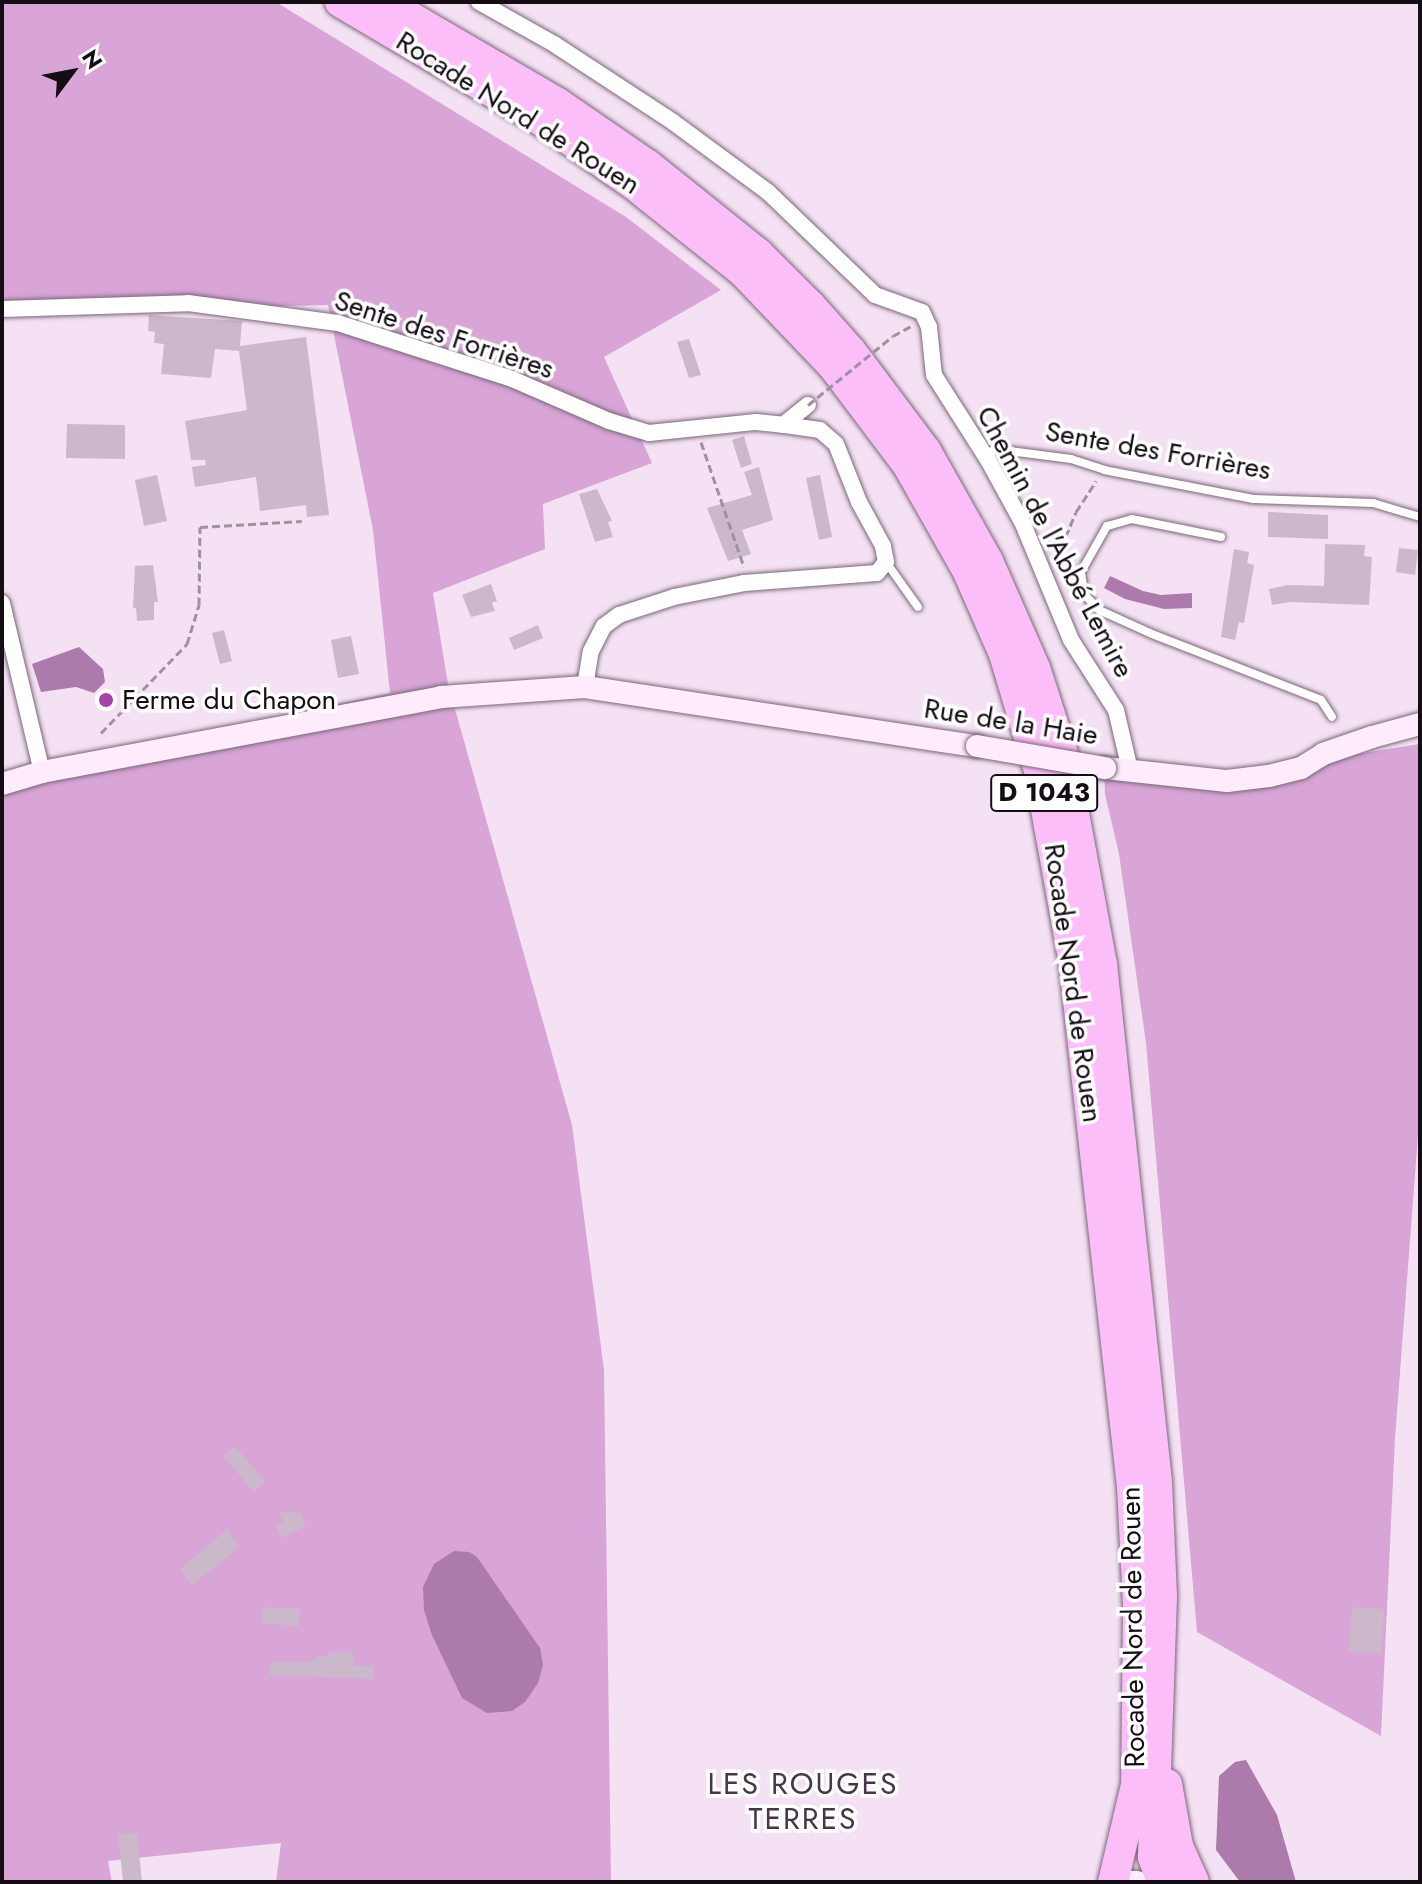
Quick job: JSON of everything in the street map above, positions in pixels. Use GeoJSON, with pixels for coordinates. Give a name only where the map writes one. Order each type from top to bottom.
{"type":"FeatureCollection","features":[{"type":"Feature","properties":{"kind":"highway","name":"Rocade Nord de Rouen"},"geometry":{"type":"LineString","coordinates":[[340,2],[545,123],[634,185],[743,272],[832,365],[907,464],[968,572],[1004,654],[1039,771],[1074,964],[1132,1487],[1138,1606],[1136,1785],[1113,1882]]}},
{"type":"Feature","properties":{"kind":"highway","name":"Rocade Nord de Rouen"},"geometry":{"type":"LineString","coordinates":[[385,2],[558,103],[648,165],[758,253],[811,306],[889,400],[934,465],[994,574],[1035,668],[1063,754],[1102,964],[1157,1482],[1162,1597],[1153,1857],[1162,1882]]}},
{"type":"Feature","properties":{"kind":"highway"},"geometry":{"type":"LineString","coordinates":[[1159,1738],[1178,1846],[1194,1882]]}},
{"type":"Feature","properties":{"kind":"street","name":"Chemin de l'Abbé Lemire"},"geometry":{"type":"LineString","coordinates":[[479,2],[554,44],[768,192],[875,295],[922,312],[929,327],[934,375],[988,460],[1023,524],[1071,640],[1116,710],[1130,770]]}},
{"type":"Feature","properties":{"kind":"street","name":"Sente des Forrières"},"geometry":{"type":"LineString","coordinates":[[2,309],[188,303],[338,323],[512,379],[609,421],[649,433],[674,433],[695,427],[756,422],[783,425]]}},
{"type":"Feature","properties":{"kind":"street"},"geometry":{"type":"LineString","coordinates":[[783,425],[808,405]]}},
{"type":"Feature","properties":{"kind":"street"},"geometry":{"type":"LineString","coordinates":[[585,687],[591,651],[604,626],[619,615],[674,597],[744,583],[877,573],[886,562],[883,546],[859,502],[836,444],[820,430],[783,425]]}},
{"type":"Feature","properties":{"kind":"street"},"geometry":{"type":"LineString","coordinates":[[2,603],[42,772]]}},
{"type":"Feature","properties":{"kind":"street","name":"Rue de la Haie"},"geometry":{"type":"LineString","coordinates":[[2,784],[42,772],[441,697],[585,687],[1105,768],[1227,781],[1301,768],[1323,754],[1420,724]]}},
{"type":"Feature","properties":{"kind":"street"},"geometry":{"type":"LineString","coordinates":[[1124,1882],[1137,1882]]}},
{"type":"Feature","properties":{"kind":"lane","name":"Sente des Forrières"},"geometry":{"type":"LineString","coordinates":[[988,460],[994,449],[1071,459],[1104,470],[1253,499],[1373,503],[1420,517]]}},
{"type":"Feature","properties":{"kind":"lane"},"geometry":{"type":"LineString","coordinates":[[1221,537],[1132,519],[1107,526],[1081,572],[1084,594],[1099,610],[1152,634],[1321,700],[1332,717]]}},
{"type":"Feature","properties":{"kind":"lane"},"geometry":{"type":"LineString","coordinates":[[886,562],[918,607]]}},
{"type":"Feature","properties":{"kind":"path"},"geometry":{"type":"LineString","coordinates":[[808,405],[893,336]]}},
{"type":"Feature","properties":{"kind":"path"},"geometry":{"type":"LineString","coordinates":[[695,427],[744,565],[744,583]]}},
{"type":"Feature","properties":{"kind":"path"},"geometry":{"type":"LineString","coordinates":[[1055,560],[1076,512],[1104,470]]}},
{"type":"Feature","properties":{"kind":"path"},"geometry":{"type":"LineString","coordinates":[[101,733],[187,644],[199,605],[200,527],[302,521]]}},
{"type":"Feature","properties":{"kind":"shaded area"},"geometry":{"type":"Polygon","coordinates":[[[2,2],[276,2],[626,217],[721,290],[604,357],[652,463],[543,504],[545,549],[433,593],[448,684],[572,1125],[604,1370],[611,1882],[276,1882],[281,1843],[108,1861],[112,1882],[2,1882],[2,774],[390,693],[373,530],[328,305],[2,313],[2,2]]]}},
{"type":"Feature","properties":{"kind":"shaded area"},"geometry":{"type":"Polygon","coordinates":[[[1110,576],[1143,591],[1161,595],[1192,593],[1192,608],[1164,609],[1125,599],[1104,588],[1110,576]]]}},
{"type":"Feature","properties":{"kind":"shaded area"},"geometry":{"type":"Polygon","coordinates":[[[79,647],[103,669],[105,682],[94,693],[76,687],[41,692],[32,664],[79,647]]]}},
{"type":"Feature","properties":{"kind":"shaded area"},"geometry":{"type":"Polygon","coordinates":[[[1420,744],[1420,1109],[1395,1438],[1381,1736],[1197,1632],[1146,1043],[1119,854],[1105,794],[1104,764],[1217,776],[1420,744]]]}},
{"type":"Feature","properties":{"kind":"shaded area"},"geometry":{"type":"Polygon","coordinates":[[[454,1551],[469,1552],[477,1557],[540,1648],[543,1665],[538,1683],[525,1702],[512,1711],[487,1713],[462,1698],[432,1635],[424,1610],[423,1587],[434,1564],[454,1551]]]}},
{"type":"Feature","properties":{"kind":"shaded area"},"geometry":{"type":"Polygon","coordinates":[[[1246,1760],[1277,1815],[1296,1882],[1240,1882],[1216,1850],[1219,1776],[1235,1762],[1246,1760]]]}},
{"type":"Feature","properties":{"kind":"building"},"geometry":{"type":"Polygon","coordinates":[[[149,315],[242,321],[240,346],[306,337],[329,515],[307,517],[306,505],[260,511],[256,477],[195,487],[192,467],[206,465],[205,460],[191,460],[185,421],[247,410],[239,351],[215,349],[211,378],[161,374],[164,344],[154,343],[155,332],[148,331],[149,315]]]}},
{"type":"Feature","properties":{"kind":"building"},"geometry":{"type":"Polygon","coordinates":[[[689,339],[701,375],[689,378],[677,342],[689,339]]]}},
{"type":"Feature","properties":{"kind":"building"},"geometry":{"type":"Polygon","coordinates":[[[67,424],[125,425],[125,459],[66,458],[67,424]]]}},
{"type":"Feature","properties":{"kind":"building"},"geometry":{"type":"Polygon","coordinates":[[[744,436],[752,464],[741,468],[732,440],[744,436]]]}},
{"type":"Feature","properties":{"kind":"building"},"geometry":{"type":"Polygon","coordinates":[[[759,467],[773,520],[742,530],[751,554],[728,561],[707,508],[752,495],[744,472],[759,467]]]}},
{"type":"Feature","properties":{"kind":"building"},"geometry":{"type":"Polygon","coordinates":[[[157,475],[167,521],[144,526],[135,480],[157,475]]]}},
{"type":"Feature","properties":{"kind":"building"},"geometry":{"type":"Polygon","coordinates":[[[820,475],[832,537],[819,540],[806,478],[820,475]]]}},
{"type":"Feature","properties":{"kind":"building"},"geometry":{"type":"Polygon","coordinates":[[[597,489],[612,521],[608,522],[613,537],[595,542],[579,494],[597,489]]]}},
{"type":"Feature","properties":{"kind":"building"},"geometry":{"type":"Polygon","coordinates":[[[1268,512],[1328,515],[1328,539],[1268,537],[1268,512]]]}},
{"type":"Feature","properties":{"kind":"building"},"geometry":{"type":"Polygon","coordinates":[[[1325,544],[1365,545],[1364,556],[1372,557],[1369,605],[1291,602],[1272,605],[1269,589],[1288,585],[1324,586],[1325,544]]]}},
{"type":"Feature","properties":{"kind":"building"},"geometry":{"type":"Polygon","coordinates":[[[1399,548],[1418,550],[1415,575],[1396,572],[1399,548]]]}},
{"type":"Feature","properties":{"kind":"building"},"geometry":{"type":"Polygon","coordinates":[[[1234,549],[1249,552],[1247,563],[1254,565],[1244,623],[1239,622],[1235,640],[1221,637],[1234,549]]]}},
{"type":"Feature","properties":{"kind":"building"},"geometry":{"type":"Polygon","coordinates":[[[153,565],[158,602],[154,602],[154,620],[137,621],[136,608],[133,608],[135,566],[153,565]]]}},
{"type":"Feature","properties":{"kind":"building"},"geometry":{"type":"Polygon","coordinates":[[[491,584],[497,601],[492,603],[495,611],[471,617],[462,595],[491,584]]]}},
{"type":"Feature","properties":{"kind":"building"},"geometry":{"type":"Polygon","coordinates":[[[538,625],[543,638],[514,650],[509,638],[538,625]]]}},
{"type":"Feature","properties":{"kind":"building"},"geometry":{"type":"Polygon","coordinates":[[[224,630],[232,661],[220,664],[212,633],[224,630]]]}},
{"type":"Feature","properties":{"kind":"building"},"geometry":{"type":"Polygon","coordinates":[[[351,636],[359,674],[338,678],[331,640],[351,636]]]}},
{"type":"Feature","properties":{"kind":"building"},"geometry":{"type":"Polygon","coordinates":[[[235,1446],[266,1482],[254,1492],[223,1456],[235,1446]]]}},
{"type":"Feature","properties":{"kind":"building"},"geometry":{"type":"Polygon","coordinates":[[[279,1511],[300,1513],[306,1526],[282,1538],[276,1526],[284,1522],[279,1511]]]}},
{"type":"Feature","properties":{"kind":"building"},"geometry":{"type":"Polygon","coordinates":[[[227,1530],[240,1547],[192,1585],[180,1569],[227,1530]]]}},
{"type":"Feature","properties":{"kind":"building"},"geometry":{"type":"Polygon","coordinates":[[[262,1607],[300,1609],[299,1626],[261,1623],[262,1607]]]}},
{"type":"Feature","properties":{"kind":"building"},"geometry":{"type":"Polygon","coordinates":[[[1352,1607],[1384,1609],[1382,1653],[1349,1651],[1352,1607]]]}},
{"type":"Feature","properties":{"kind":"building"},"geometry":{"type":"Polygon","coordinates":[[[329,1652],[353,1653],[353,1665],[373,1666],[373,1679],[270,1675],[270,1662],[312,1662],[318,1656],[329,1656],[329,1652]]]}},
{"type":"Feature","properties":{"kind":"building"},"geometry":{"type":"Polygon","coordinates":[[[137,1833],[142,1882],[123,1882],[118,1834],[137,1833]]]}},
{"type":"Feature","properties":{"kind":"place","name":"Ferme du Chapon"},"geometry":{"type":"Point","coordinates":[106,700]}},
{"type":"Feature","properties":{"kind":"district","name":"LES ROUGES TERRES"},"geometry":{"type":"Point","coordinates":[803,1801]}}]}
